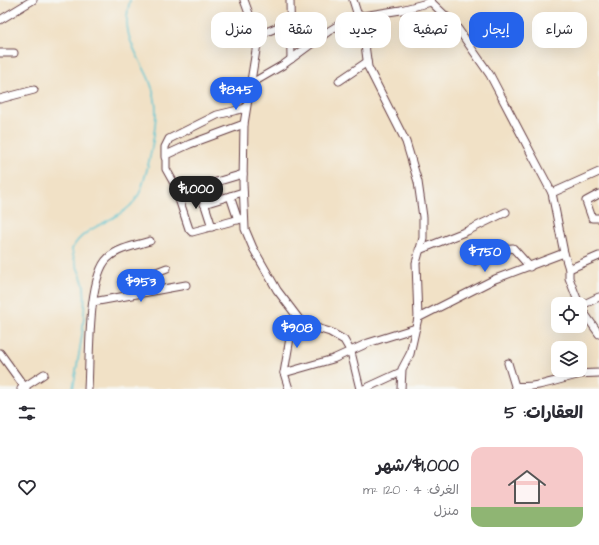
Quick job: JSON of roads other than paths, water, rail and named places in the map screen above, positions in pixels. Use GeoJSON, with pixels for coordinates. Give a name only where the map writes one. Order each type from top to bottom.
{"type":"FeatureCollection","features":[{"type":"Feature","properties":{"kind":"street"},"geometry":{"type":"LineString","coordinates":[[0,20],[33,0]]}},
{"type":"Feature","properties":{"kind":"street"},"geometry":{"type":"LineString","coordinates":[[290,0],[290,12]]}},
{"type":"Feature","properties":{"kind":"street"},"geometry":{"type":"LineString","coordinates":[[353,0],[358,12]]}},
{"type":"Feature","properties":{"kind":"street"},"geometry":{"type":"LineString","coordinates":[[247,1],[250,12]]}},
{"type":"Feature","properties":{"kind":"street"},"geometry":{"type":"LineString","coordinates":[[387,12],[401,10],[430,1],[456,26],[490,75],[552,193],[557,211],[564,253],[569,269],[569,278],[576,297]]}},
{"type":"Feature","properties":{"kind":"street"},"geometry":{"type":"LineString","coordinates":[[252,83],[291,59],[335,27]]}},
{"type":"Feature","properties":{"kind":"street"},"geometry":{"type":"LineString","coordinates":[[241,219],[244,124],[252,83],[256,48]]}},
{"type":"Feature","properties":{"kind":"street"},"geometry":{"type":"LineString","coordinates":[[291,48],[291,59]]}},
{"type":"Feature","properties":{"kind":"street"},"geometry":{"type":"LineString","coordinates":[[364,48],[366,62],[411,155],[418,182],[423,217],[423,238],[416,263],[418,318],[410,354],[402,372],[401,389]]}},
{"type":"Feature","properties":{"kind":"street"},"geometry":{"type":"LineString","coordinates":[[0,53],[14,53]]}},
{"type":"Feature","properties":{"kind":"street"},"geometry":{"type":"LineString","coordinates":[[339,81],[366,62]]}},
{"type":"Feature","properties":{"kind":"street"},"geometry":{"type":"LineString","coordinates":[[0,98],[34,90]]}},
{"type":"Feature","properties":{"kind":"street"},"geometry":{"type":"LineString","coordinates":[[241,219],[194,232],[190,231],[179,202],[180,194],[166,169],[165,147],[168,139],[217,115],[246,108]]}},
{"type":"Feature","properties":{"kind":"street"},"geometry":{"type":"LineString","coordinates":[[166,157],[173,151],[244,124]]}},
{"type":"Feature","properties":{"kind":"street"},"geometry":{"type":"LineString","coordinates":[[552,193],[599,173]]}},
{"type":"Feature","properties":{"kind":"street"},"geometry":{"type":"LineString","coordinates":[[180,194],[243,174]]}},
{"type":"Feature","properties":{"kind":"street"},"geometry":{"type":"LineString","coordinates":[[199,187],[212,227]]}},
{"type":"Feature","properties":{"kind":"street"},"geometry":{"type":"LineString","coordinates":[[204,204],[243,192]]}},
{"type":"Feature","properties":{"kind":"street"},"geometry":{"type":"LineString","coordinates":[[599,194],[586,200],[586,204],[592,218],[599,218]]}},
{"type":"Feature","properties":{"kind":"street"},"geometry":{"type":"LineString","coordinates":[[230,196],[253,248],[277,290],[299,319],[307,325],[338,336],[344,340],[351,352],[360,389]]}},
{"type":"Feature","properties":{"kind":"street"},"geometry":{"type":"LineString","coordinates":[[419,250],[467,231],[506,212]]}},
{"type":"Feature","properties":{"kind":"street"},"geometry":{"type":"LineString","coordinates":[[88,389],[93,302],[98,276],[108,258],[119,252],[150,241]]}},
{"type":"Feature","properties":{"kind":"street"},"geometry":{"type":"LineString","coordinates":[[467,251],[475,261],[501,249],[513,248],[530,267]]}},
{"type":"Feature","properties":{"kind":"street"},"geometry":{"type":"LineString","coordinates":[[418,318],[495,279],[564,253]]}},
{"type":"Feature","properties":{"kind":"street"},"geometry":{"type":"LineString","coordinates":[[569,269],[599,256]]}},
{"type":"Feature","properties":{"kind":"street"},"geometry":{"type":"LineString","coordinates":[[146,292],[154,273],[167,268]]}},
{"type":"Feature","properties":{"kind":"street"},"geometry":{"type":"LineString","coordinates":[[93,302],[186,285]]}},
{"type":"Feature","properties":{"kind":"street"},"geometry":{"type":"LineString","coordinates":[[587,303],[599,297]]}},
{"type":"Feature","properties":{"kind":"street"},"geometry":{"type":"LineString","coordinates":[[587,316],[599,334]]}},
{"type":"Feature","properties":{"kind":"street"},"geometry":{"type":"LineString","coordinates":[[288,389],[284,376],[291,332],[299,319]]}},
{"type":"Feature","properties":{"kind":"street"},"geometry":{"type":"LineString","coordinates":[[284,376],[326,362],[368,343],[416,328]]}},
{"type":"Feature","properties":{"kind":"street"},"geometry":{"type":"LineString","coordinates":[[0,353],[24,388],[44,374]]}},
{"type":"Feature","properties":{"kind":"street"},"geometry":{"type":"LineString","coordinates":[[508,363],[515,386],[524,389],[537,389],[549,383],[576,375],[599,373]]}},
{"type":"Feature","properties":{"kind":"street"},"geometry":{"type":"LineString","coordinates":[[364,389],[402,372]]}},
{"type":"Feature","properties":{"kind":"waterway"},"geometry":{"type":"LineString","coordinates":[[73,389],[82,338],[85,300],[83,282],[74,259],[72,249],[78,240],[87,232],[126,210],[134,202],[143,183],[154,133],[156,109],[152,86],[135,52],[128,29],[127,16],[130,0]]}}]}
